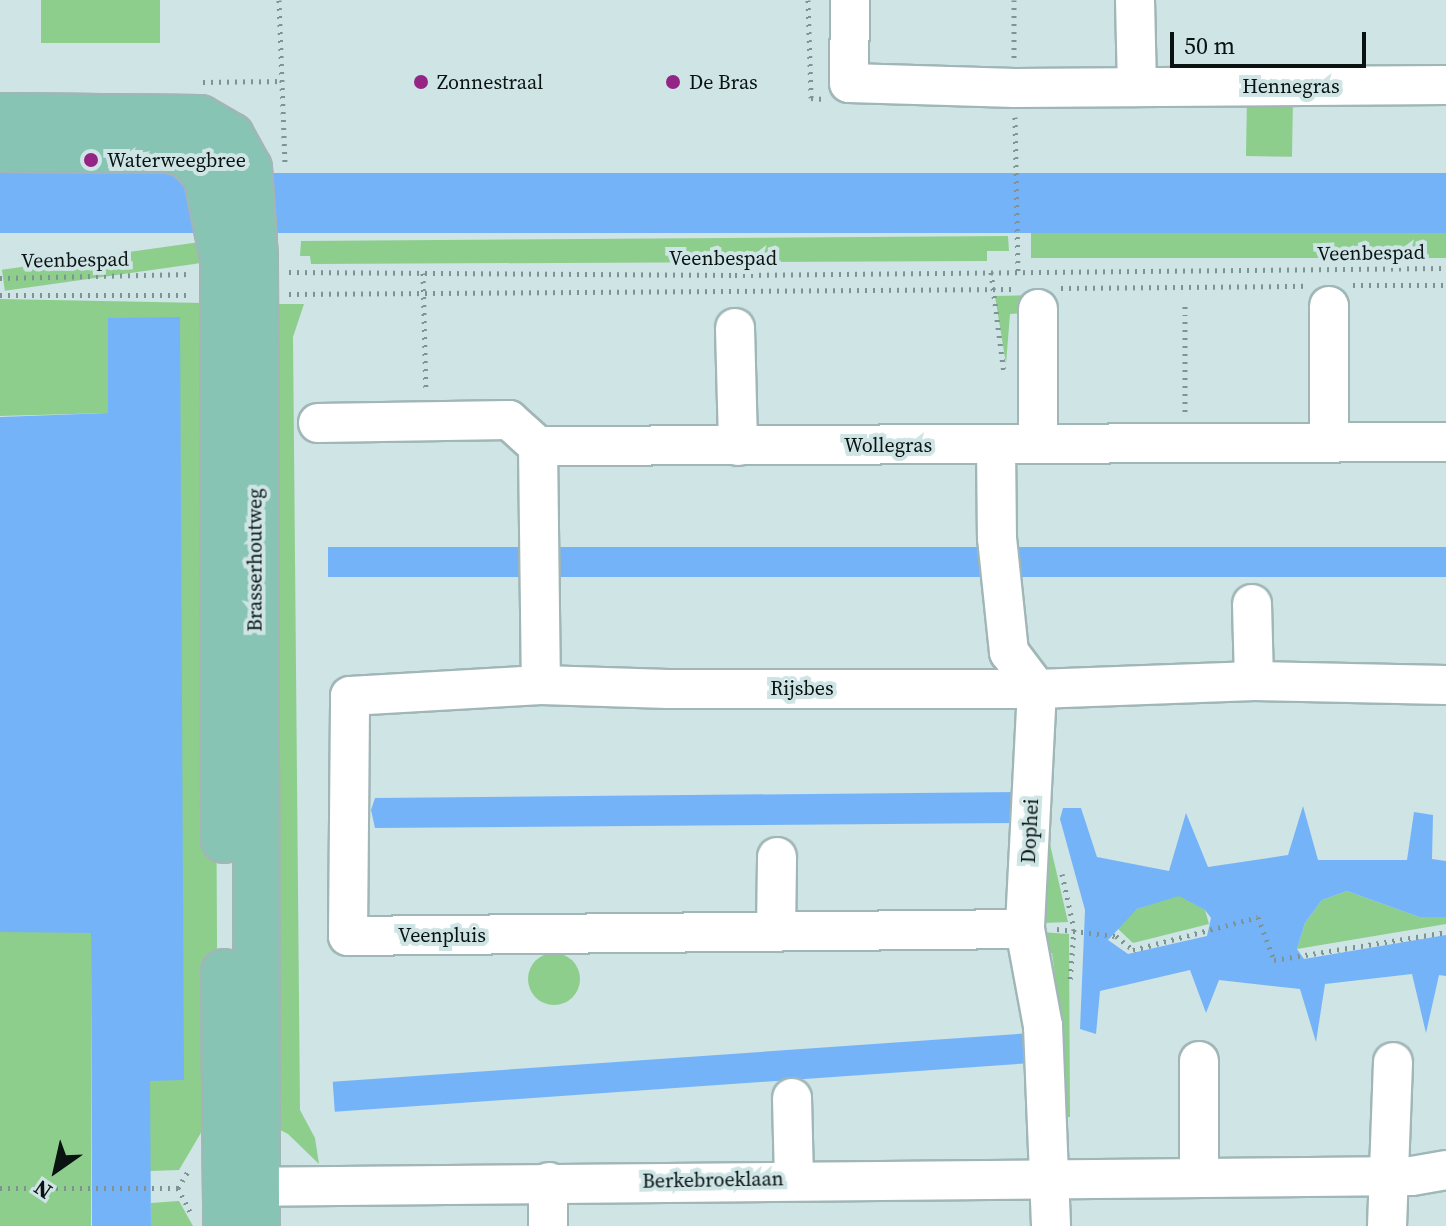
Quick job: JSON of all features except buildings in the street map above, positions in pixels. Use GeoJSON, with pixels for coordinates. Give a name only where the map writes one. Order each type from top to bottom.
{"type":"FeatureCollection","features":[{"type":"Feature","properties":{"kind":"main road","name":"Brasserhoutweg"},"geometry":{"type":"LineString","coordinates":[[0,116],[200,118],[231,136],[267,171],[239,276],[242,1206]]}},
{"type":"Feature","properties":{"kind":"main road","name":"Brasserhoutweg"},"geometry":{"type":"LineString","coordinates":[[0,149],[170,150],[187,155],[206,174],[239,276]]}},
{"type":"Feature","properties":{"kind":"street","name":"Hennegras"},"geometry":{"type":"LineString","coordinates":[[850,0],[849,83],[1015,88],[1446,85]]}},
{"type":"Feature","properties":{"kind":"street"},"geometry":{"type":"LineString","coordinates":[[1135,0],[1137,87]]}},
{"type":"Feature","properties":{"kind":"street"},"geometry":{"type":"LineString","coordinates":[[1329,292],[1329,441]]}},
{"type":"Feature","properties":{"kind":"street"},"geometry":{"type":"LineString","coordinates":[[1038,295],[1038,443]]}},
{"type":"Feature","properties":{"kind":"street"},"geometry":{"type":"LineString","coordinates":[[735,328],[738,446]]}},
{"type":"Feature","properties":{"kind":"street"},"geometry":{"type":"LineString","coordinates":[[318,423],[509,420],[538,446],[536,540],[541,685]]}},
{"type":"Feature","properties":{"kind":"street","name":"Wollegras"},"geometry":{"type":"LineString","coordinates":[[538,446],[1446,442]]}},
{"type":"Feature","properties":{"kind":"street"},"geometry":{"type":"LineString","coordinates":[[996,445],[997,538],[1009,652],[1037,689]]}},
{"type":"Feature","properties":{"kind":"street"},"geometry":{"type":"LineString","coordinates":[[1252,604],[1254,681]]}},
{"type":"Feature","properties":{"kind":"street","name":"Rijsbes"},"geometry":{"type":"LineString","coordinates":[[350,696],[541,685],[1037,689],[1254,681],[1446,685]]}},
{"type":"Feature","properties":{"kind":"street","name":"Dophei"},"geometry":{"type":"LineString","coordinates":[[1037,689],[1025,929],[1043,1026],[1051,1226]]}},
{"type":"Feature","properties":{"kind":"street","name":"Veenpluis"},"geometry":{"type":"LineString","coordinates":[[350,696],[348,936],[1025,929]]}},
{"type":"Feature","properties":{"kind":"street"},"geometry":{"type":"LineString","coordinates":[[776,932],[777,857]]}},
{"type":"Feature","properties":{"kind":"street"},"geometry":{"type":"LineString","coordinates":[[1199,1061],[1199,1177]]}},
{"type":"Feature","properties":{"kind":"street"},"geometry":{"type":"LineString","coordinates":[[1387,1226],[1388,1175],[1393,1152],[1393,1062]]}},
{"type":"Feature","properties":{"kind":"street"},"geometry":{"type":"LineString","coordinates":[[792,1098],[794,1179]]}},
{"type":"Feature","properties":{"kind":"street","name":"Berkebroeklaan"},"geometry":{"type":"LineString","coordinates":[[242,1206],[549,1182],[1388,1175],[1446,1170]]}},
{"type":"Feature","properties":{"kind":"street"},"geometry":{"type":"LineString","coordinates":[[548,1226],[549,1182]]}},
{"type":"Feature","properties":{"kind":"path"},"geometry":{"type":"LineString","coordinates":[[267,171],[279,0]]}},
{"type":"Feature","properties":{"kind":"path"},"geometry":{"type":"LineString","coordinates":[[1014,0],[1018,272]]}},
{"type":"Feature","properties":{"kind":"path","name":"Veenbespad"},"geometry":{"type":"LineString","coordinates":[[0,278],[1446,268]]}},
{"type":"Feature","properties":{"kind":"path"},"geometry":{"type":"LineString","coordinates":[[991,272],[1005,388]]}},
{"type":"Feature","properties":{"kind":"path"},"geometry":{"type":"LineString","coordinates":[[423,273],[427,420]]}},
{"type":"Feature","properties":{"kind":"path"},"geometry":{"type":"LineString","coordinates":[[0,295],[239,276],[423,292],[992,289],[1038,295],[1329,292],[1446,285]]}},
{"type":"Feature","properties":{"kind":"path"},"geometry":{"type":"LineString","coordinates":[[1185,306],[1185,442]]}},
{"type":"Feature","properties":{"kind":"path"},"geometry":{"type":"LineString","coordinates":[[1061,871],[1074,929],[1070,988]]}},
{"type":"Feature","properties":{"kind":"path"},"geometry":{"type":"LineString","coordinates":[[1074,929],[1116,936],[1133,950],[1258,917],[1274,960],[1446,932]]}},
{"type":"Feature","properties":{"kind":"path"},"geometry":{"type":"LineString","coordinates":[[0,1188],[178,1188],[196,1226]]}},
{"type":"Feature","properties":{"kind":"green space"},"geometry":{"type":"Polygon","coordinates":[[[41,0],[160,0],[160,43],[41,43],[41,0]]]}},
{"type":"Feature","properties":{"kind":"green space"},"geometry":{"type":"Polygon","coordinates":[[[1247,97],[1293,98],[1292,157],[1246,156],[1247,97]]]}},
{"type":"Feature","properties":{"kind":"green space"},"geometry":{"type":"Polygon","coordinates":[[[1031,233],[1446,233],[1446,258],[1031,258],[1031,233]]]}},
{"type":"Feature","properties":{"kind":"green space"},"geometry":{"type":"Polygon","coordinates":[[[1008,236],[1009,251],[987,251],[987,261],[311,264],[310,256],[300,256],[301,241],[1008,236]]]}},
{"type":"Feature","properties":{"kind":"green space"},"geometry":{"type":"Polygon","coordinates":[[[200,242],[203,263],[5,291],[2,270],[200,242]]]}},
{"type":"Feature","properties":{"kind":"green space"},"geometry":{"type":"Polygon","coordinates":[[[1032,295],[1029,313],[1010,314],[1006,364],[995,296],[1032,295]]]}},
{"type":"Feature","properties":{"kind":"green space"},"geometry":{"type":"Polygon","coordinates":[[[0,299],[204,303],[214,362],[218,1128],[202,1131],[179,1170],[150,1171],[150,1080],[183,1080],[108,413],[0,416],[0,299]]]}},
{"type":"Feature","properties":{"kind":"green space"},"geometry":{"type":"Polygon","coordinates":[[[267,304],[304,304],[293,337],[300,1110],[315,1138],[319,1164],[288,1134],[267,1123],[267,304]]]}},
{"type":"Feature","properties":{"kind":"green space"},"geometry":{"type":"Polygon","coordinates":[[[1046,827],[1068,922],[1043,923],[1046,827]]]}},
{"type":"Feature","properties":{"kind":"green space"},"geometry":{"type":"Polygon","coordinates":[[[1347,891],[1419,917],[1446,917],[1446,924],[1297,949],[1305,923],[1322,900],[1347,891]]]}},
{"type":"Feature","properties":{"kind":"green space"},"geometry":{"type":"Polygon","coordinates":[[[1179,895],[1205,910],[1209,924],[1133,943],[1116,927],[1137,909],[1179,895]]]}},
{"type":"Feature","properties":{"kind":"green space"},"geometry":{"type":"Polygon","coordinates":[[[0,932],[91,932],[91,1226],[0,1226],[0,932]]]}},
{"type":"Feature","properties":{"kind":"green space"},"geometry":{"type":"Polygon","coordinates":[[[1040,932],[1069,934],[1070,1117],[1058,1118],[1057,1082],[1065,1080],[1062,1028],[1052,953],[1044,954],[1040,932]]]}},
{"type":"Feature","properties":{"kind":"green space"},"geometry":{"type":"Polygon","coordinates":[[[554,953],[572,961],[580,979],[572,997],[554,1005],[536,997],[528,979],[536,961],[554,953]]]}},
{"type":"Feature","properties":{"kind":"green space"},"geometry":{"type":"Polygon","coordinates":[[[179,1201],[193,1226],[151,1226],[151,1203],[179,1201]]]}},
{"type":"Feature","properties":{"kind":"water"},"geometry":{"type":"Polygon","coordinates":[[[0,173],[1446,173],[1446,233],[0,233],[0,173]]]}},
{"type":"Feature","properties":{"kind":"water"},"geometry":{"type":"Polygon","coordinates":[[[180,317],[184,1080],[150,1081],[151,1226],[92,1226],[91,933],[0,932],[0,417],[108,413],[108,318],[180,317]]]}},
{"type":"Feature","properties":{"kind":"water"},"geometry":{"type":"Polygon","coordinates":[[[328,547],[1446,547],[1446,577],[328,577],[328,547]]]}},
{"type":"Feature","properties":{"kind":"water"},"geometry":{"type":"Polygon","coordinates":[[[1018,792],[1012,823],[375,828],[371,810],[375,798],[1018,792]]]}},
{"type":"Feature","properties":{"kind":"water"},"geometry":{"type":"Polygon","coordinates":[[[1303,806],[1318,860],[1407,860],[1414,812],[1433,815],[1432,859],[1446,861],[1446,917],[1419,917],[1347,891],[1322,900],[1305,923],[1297,949],[1304,959],[1446,935],[1446,976],[1439,975],[1426,1033],[1412,974],[1325,984],[1316,1042],[1300,989],[1219,980],[1206,1013],[1190,970],[1100,991],[1096,1034],[1080,1029],[1085,910],[1060,819],[1063,808],[1081,808],[1097,857],[1169,871],[1186,813],[1208,867],[1288,855],[1303,806]],[[1179,896],[1137,909],[1108,940],[1128,954],[1207,936],[1211,918],[1205,910],[1179,896]]]}},
{"type":"Feature","properties":{"kind":"water"},"geometry":{"type":"Polygon","coordinates":[[[1031,1033],[1033,1063],[335,1112],[333,1082],[1031,1033]]]}},
{"type":"Feature","properties":{"kind":"place","name":"Zonnestraal"},"geometry":{"type":"Point","coordinates":[421,82]}},
{"type":"Feature","properties":{"kind":"place","name":"De Bras"},"geometry":{"type":"Point","coordinates":[673,82]}},
{"type":"Feature","properties":{"kind":"place","name":"Waterweegbree"},"geometry":{"type":"Point","coordinates":[91,160]}}]}
